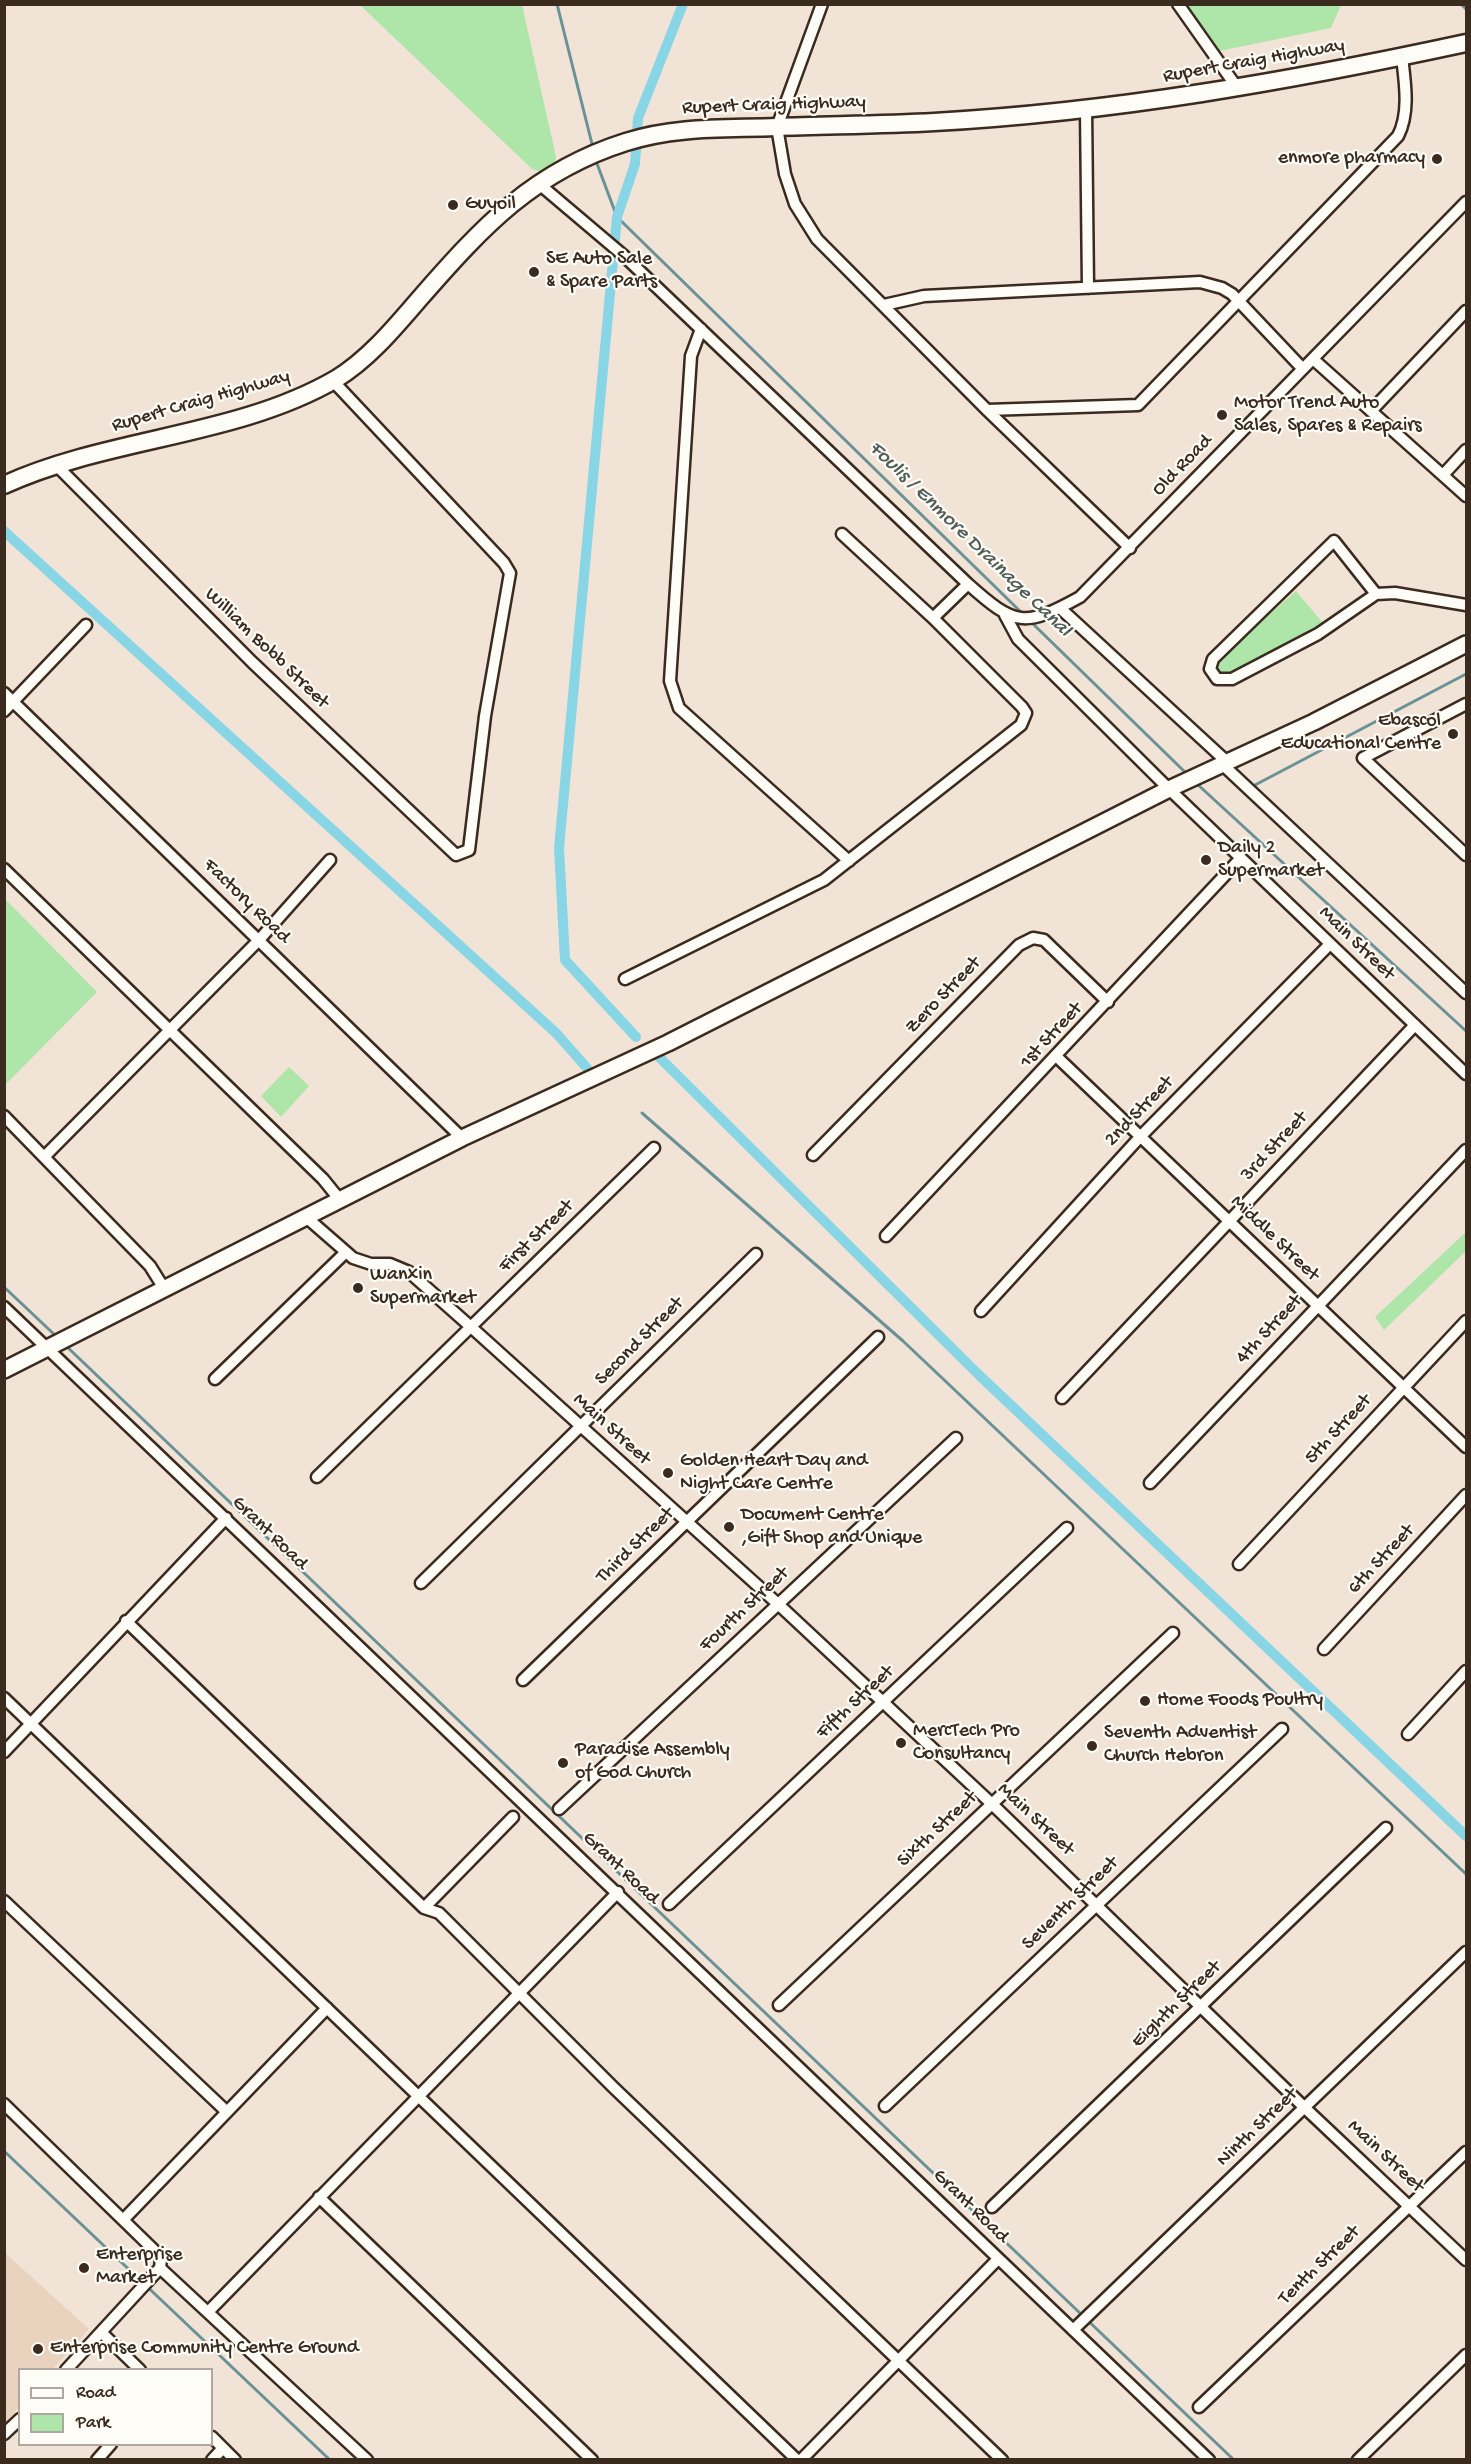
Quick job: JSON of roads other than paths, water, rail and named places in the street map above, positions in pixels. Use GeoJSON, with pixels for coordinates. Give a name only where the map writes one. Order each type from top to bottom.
{"type":"FeatureCollection","features":[{"type":"Feature","properties":{"kind":"main road","name":"Rupert Craig Highway"},"geometry":{"type":"LineString","coordinates":[[4,485],[56,465],[247,415],[288,401],[333,381],[368,354],[498,213],[538,183],[602,150],[631,140],[685,128],[934,122],[1086,110],[1238,89],[1467,43]]}},
{"type":"Feature","properties":{"kind":"main road"},"geometry":{"type":"LineString","coordinates":[[4,1370],[48,1349],[163,1286],[306,1217],[334,1198],[651,1051],[1169,789],[1314,722],[1467,644]]}},
{"type":"Feature","properties":{"kind":"street"},"geometry":{"type":"LineString","coordinates":[[822,4],[777,127],[786,174],[795,204],[817,239],[987,410],[1130,548]]}},
{"type":"Feature","properties":{"kind":"street"},"geometry":{"type":"LineString","coordinates":[[1178,4],[1238,89]]}},
{"type":"Feature","properties":{"kind":"street"},"geometry":{"type":"LineString","coordinates":[[987,410],[1138,405],[1398,136],[1404,121],[1402,57]]}},
{"type":"Feature","properties":{"kind":"street"},"geometry":{"type":"LineString","coordinates":[[1086,110],[1088,288]]}},
{"type":"Feature","properties":{"kind":"street"},"geometry":{"type":"LineString","coordinates":[[538,183],[623,255],[968,584],[1008,616]]}},
{"type":"Feature","properties":{"kind":"street","name":"Old Road"},"geometry":{"type":"LineString","coordinates":[[1008,616],[1043,616],[1080,597],[1467,202]]}},
{"type":"Feature","properties":{"kind":"street"},"geometry":{"type":"LineString","coordinates":[[884,305],[924,296],[1200,282],[1222,288],[1239,301],[1302,368]]}},
{"type":"Feature","properties":{"kind":"street"},"geometry":{"type":"LineString","coordinates":[[1371,411],[1467,311]]}},
{"type":"Feature","properties":{"kind":"street"},"geometry":{"type":"LineString","coordinates":[[700,329],[691,356],[670,681],[679,708],[849,861]]}},
{"type":"Feature","properties":{"kind":"street"},"geometry":{"type":"LineString","coordinates":[[1313,359],[1467,496]]}},
{"type":"Feature","properties":{"kind":"street","name":"William Bobb Street"},"geometry":{"type":"LineString","coordinates":[[56,465],[252,662],[456,855],[469,850],[485,716],[510,573],[504,563],[333,381]]}},
{"type":"Feature","properties":{"kind":"street"},"geometry":{"type":"LineString","coordinates":[[1443,475],[1467,450]]}},
{"type":"Feature","properties":{"kind":"street"},"geometry":{"type":"LineString","coordinates":[[625,979],[824,880],[1021,724],[1026,713],[933,618],[842,534]]}},
{"type":"Feature","properties":{"kind":"street"},"geometry":{"type":"LineString","coordinates":[[1376,594],[1334,542],[1213,659],[1210,669],[1217,679],[1232,679],[1318,634],[1376,594],[1395,593],[1467,605]]}},
{"type":"Feature","properties":{"kind":"street"},"geometry":{"type":"LineString","coordinates":[[933,618],[968,584]]}},
{"type":"Feature","properties":{"kind":"street"},"geometry":{"type":"LineString","coordinates":[[1060,608],[1467,993]]}},
{"type":"Feature","properties":{"kind":"street","name":"Main Street"},"geometry":{"type":"LineString","coordinates":[[1008,616],[1018,639],[1169,789],[1467,1074]]}},
{"type":"Feature","properties":{"kind":"street"},"geometry":{"type":"LineString","coordinates":[[4,711],[86,625]]}},
{"type":"Feature","properties":{"kind":"street","name":"Factory Road"},"geometry":{"type":"LineString","coordinates":[[4,693],[462,1138]]}},
{"type":"Feature","properties":{"kind":"street"},"geometry":{"type":"LineString","coordinates":[[1465,707],[1363,758],[1467,855]]}},
{"type":"Feature","properties":{"kind":"street","name":"1st Street"},"geometry":{"type":"LineString","coordinates":[[886,1236],[1057,1057],[1241,858]]}},
{"type":"Feature","properties":{"kind":"street"},"geometry":{"type":"LineString","coordinates":[[45,1156],[259,940],[330,860]]}},
{"type":"Feature","properties":{"kind":"street"},"geometry":{"type":"LineString","coordinates":[[4,870],[323,1179],[334,1198]]}},
{"type":"Feature","properties":{"kind":"street","name":"Zero Street"},"geometry":{"type":"LineString","coordinates":[[813,1155],[1019,945],[1026,941],[1033,938],[1044,940],[1108,1002]]}},
{"type":"Feature","properties":{"kind":"street","name":"2nd Street"},"geometry":{"type":"LineString","coordinates":[[981,1311],[1140,1137],[1330,944]]}},
{"type":"Feature","properties":{"kind":"street","name":"3rd Street"},"geometry":{"type":"LineString","coordinates":[[1062,1398],[1415,1025]]}},
{"type":"Feature","properties":{"kind":"street","name":"Middle Street"},"geometry":{"type":"LineString","coordinates":[[1057,1057],[1467,1447]]}},
{"type":"Feature","properties":{"kind":"street"},"geometry":{"type":"LineString","coordinates":[[4,1116],[150,1266],[163,1286]]}},
{"type":"Feature","properties":{"kind":"street","name":"First Street"},"geometry":{"type":"LineString","coordinates":[[317,1477],[654,1148]]}},
{"type":"Feature","properties":{"kind":"street","name":"4th Street"},"geometry":{"type":"LineString","coordinates":[[1150,1483],[1467,1150]]}},
{"type":"Feature","properties":{"kind":"street"},"geometry":{"type":"LineString","coordinates":[[215,1379],[346,1252],[306,1217]]}},
{"type":"Feature","properties":{"kind":"street","name":"Main Street"},"geometry":{"type":"LineString","coordinates":[[346,1252],[353,1258],[371,1264],[390,1264],[410,1272],[778,1604],[883,1702],[1097,1904],[1305,2108],[1467,2260]]}},
{"type":"Feature","properties":{"kind":"street","name":"Second Street"},"geometry":{"type":"LineString","coordinates":[[421,1583],[756,1254]]}},
{"type":"Feature","properties":{"kind":"street","name":"Grant Road"},"geometry":{"type":"LineString","coordinates":[[4,1307],[618,1892],[1209,2460]]}},
{"type":"Feature","properties":{"kind":"street","name":"5th Street"},"geometry":{"type":"LineString","coordinates":[[1239,1564],[1467,1321]]}},
{"type":"Feature","properties":{"kind":"street","name":"Third Street"},"geometry":{"type":"LineString","coordinates":[[523,1680],[878,1337]]}},
{"type":"Feature","properties":{"kind":"street","name":"Fourth Street"},"geometry":{"type":"LineString","coordinates":[[559,1809],[956,1438]]}},
{"type":"Feature","properties":{"kind":"street","name":"6th Street"},"geometry":{"type":"LineString","coordinates":[[1324,1649],[1467,1495]]}},
{"type":"Feature","properties":{"kind":"street"},"geometry":{"type":"LineString","coordinates":[[4,1752],[126,1620],[226,1518]]}},
{"type":"Feature","properties":{"kind":"street","name":"Fifth Street"},"geometry":{"type":"LineString","coordinates":[[669,1904],[1067,1528]]}},
{"type":"Feature","properties":{"kind":"street"},"geometry":{"type":"LineString","coordinates":[[126,1620],[424,1908],[439,1913],[1002,2460]]}},
{"type":"Feature","properties":{"kind":"street","name":"Sixth Street"},"geometry":{"type":"LineString","coordinates":[[779,2005],[1173,1633]]}},
{"type":"Feature","properties":{"kind":"street"},"geometry":{"type":"LineString","coordinates":[[1408,1734],[1467,1671]]}},
{"type":"Feature","properties":{"kind":"street"},"geometry":{"type":"LineString","coordinates":[[4,1698],[797,2460]]}},
{"type":"Feature","properties":{"kind":"street","name":"Seventh Street"},"geometry":{"type":"LineString","coordinates":[[885,2106],[1282,1729]]}},
{"type":"Feature","properties":{"kind":"street"},"geometry":{"type":"LineString","coordinates":[[424,1908],[513,1817]]}},
{"type":"Feature","properties":{"kind":"street","name":"Eighth Street"},"geometry":{"type":"LineString","coordinates":[[992,2207],[1386,1828]]}},
{"type":"Feature","properties":{"kind":"street"},"geometry":{"type":"LineString","coordinates":[[208,2312],[618,1892]]}},
{"type":"Feature","properties":{"kind":"street"},"geometry":{"type":"LineString","coordinates":[[4,1901],[227,2112]]}},
{"type":"Feature","properties":{"kind":"street","name":"Ninth Street"},"geometry":{"type":"LineString","coordinates":[[1073,2330],[1467,1952]]}},
{"type":"Feature","properties":{"kind":"street"},"geometry":{"type":"LineString","coordinates":[[124,2219],[327,2008]]}},
{"type":"Feature","properties":{"kind":"street"},"geometry":{"type":"LineString","coordinates":[[4,2104],[124,2219],[161,2259],[160,2268],[68,2368]]}},
{"type":"Feature","properties":{"kind":"street","name":"Tenth Street"},"geometry":{"type":"LineString","coordinates":[[1199,2407],[1467,2152]]}},
{"type":"Feature","properties":{"kind":"street"},"geometry":{"type":"LineString","coordinates":[[319,2197],[592,2460]]}},
{"type":"Feature","properties":{"kind":"street"},"geometry":{"type":"LineString","coordinates":[[801,2460],[998,2259]]}},
{"type":"Feature","properties":{"kind":"street"},"geometry":{"type":"LineString","coordinates":[[160,2268],[367,2460]]}},
{"type":"Feature","properties":{"kind":"street"},"geometry":{"type":"LineString","coordinates":[[101,2332],[138,2368]]}},
{"type":"Feature","properties":{"kind":"street"},"geometry":{"type":"LineString","coordinates":[[1358,2460],[1467,2355]]}},
{"type":"Feature","properties":{"kind":"street"},"geometry":{"type":"LineString","coordinates":[[4,2434],[18,2421]]}},
{"type":"Feature","properties":{"kind":"street"},"geometry":{"type":"LineString","coordinates":[[213,2438],[235,2460]]}},
{"type":"Feature","properties":{"kind":"street"},"geometry":{"type":"LineString","coordinates":[[97,2460],[110,2446]]}},
{"type":"Feature","properties":{"kind":"street"},"geometry":{"type":"LineString","coordinates":[[212,2460],[223,2448]]}},
{"type":"Feature","properties":{"kind":"waterway","name":"Foulis / Enmore Drainage Canal"},"geometry":{"type":"LineString","coordinates":[[557,4],[593,148]]}},
{"type":"Feature","properties":{"kind":"waterway"},"geometry":{"type":"LineString","coordinates":[[636,1037],[565,960],[559,848],[617,217],[635,164],[638,118],[683,4]]}},
{"type":"Feature","properties":{"kind":"waterway"},"geometry":{"type":"LineString","coordinates":[[1461,4],[1466,9]]}},
{"type":"Feature","properties":{"kind":"waterway","name":"Foulis / Enmore Drainage Canal"},"geometry":{"type":"LineString","coordinates":[[596,161],[617,217],[1024,615]]}},
{"type":"Feature","properties":{"kind":"waterway"},"geometry":{"type":"LineString","coordinates":[[4,531],[556,1033],[587,1068]]}},
{"type":"Feature","properties":{"kind":"waterway","name":"Foulis / Enmore Drainage Canal"},"geometry":{"type":"LineString","coordinates":[[1031,622],[1187,774]]}},
{"type":"Feature","properties":{"kind":"waterway"},"geometry":{"type":"LineString","coordinates":[[1255,785],[1466,674]]}},
{"type":"Feature","properties":{"kind":"waterway","name":"Foulis / Enmore Drainage Canal"},"geometry":{"type":"LineString","coordinates":[[1196,783],[1466,1031]]}},
{"type":"Feature","properties":{"kind":"waterway"},"geometry":{"type":"LineString","coordinates":[[658,1056],[979,1375],[1466,1836]]}},
{"type":"Feature","properties":{"kind":"waterway"},"geometry":{"type":"LineString","coordinates":[[642,1113],[903,1341],[1466,1874]]}},
{"type":"Feature","properties":{"kind":"waterway"},"geometry":{"type":"LineString","coordinates":[[4,1287],[57,1337]]}},
{"type":"Feature","properties":{"kind":"waterway"},"geometry":{"type":"LineString","coordinates":[[64,1344],[1234,2460]]}},
{"type":"Feature","properties":{"kind":"waterway"},"geometry":{"type":"LineString","coordinates":[[4,2151],[330,2460]]}},
{"type":"Feature","properties":{"kind":"place","name":"enmore pharmacy"},"geometry":{"type":"Point","coordinates":[1437,159]}},
{"type":"Feature","properties":{"kind":"place","name":"Guyoil"},"geometry":{"type":"Point","coordinates":[453,205]}},
{"type":"Feature","properties":{"kind":"place","name":"SE Auto Sale & Spare Parts"},"geometry":{"type":"Point","coordinates":[534,272]}},
{"type":"Feature","properties":{"kind":"place","name":"Motor Trend Auto Sales, Spares & Repairs"},"geometry":{"type":"Point","coordinates":[1222,415]}},
{"type":"Feature","properties":{"kind":"place","name":"Ebascol Educational Centre"},"geometry":{"type":"Point","coordinates":[1453,734]}},
{"type":"Feature","properties":{"kind":"place","name":"Daily 2 Supermarket"},"geometry":{"type":"Point","coordinates":[1206,860]}},
{"type":"Feature","properties":{"kind":"place","name":"Wanxin Supermarket"},"geometry":{"type":"Point","coordinates":[358,1288]}},
{"type":"Feature","properties":{"kind":"place","name":"Golden Heart Day and Night Care Centre"},"geometry":{"type":"Point","coordinates":[668,1473]}},
{"type":"Feature","properties":{"kind":"place","name":"Document Centre ,Gift Shop and Unique"},"geometry":{"type":"Point","coordinates":[729,1527]}},
{"type":"Feature","properties":{"kind":"place","name":"Home Foods Poultry"},"geometry":{"type":"Point","coordinates":[1145,1701]}},
{"type":"Feature","properties":{"kind":"place","name":"MercTech Pro Consultancy"},"geometry":{"type":"Point","coordinates":[901,1743]}},
{"type":"Feature","properties":{"kind":"place","name":"Seventh Adventist Church Hebron"},"geometry":{"type":"Point","coordinates":[1092,1746]}},
{"type":"Feature","properties":{"kind":"place","name":"Paradise Assembly of God Church"},"geometry":{"type":"Point","coordinates":[563,1763]}},
{"type":"Feature","properties":{"kind":"place","name":"Enterprise Market"},"geometry":{"type":"Point","coordinates":[84,2268]}},
{"type":"Feature","properties":{"kind":"place","name":"Enterprise Community Centre Ground"},"geometry":{"type":"Point","coordinates":[38,2349]}}]}
